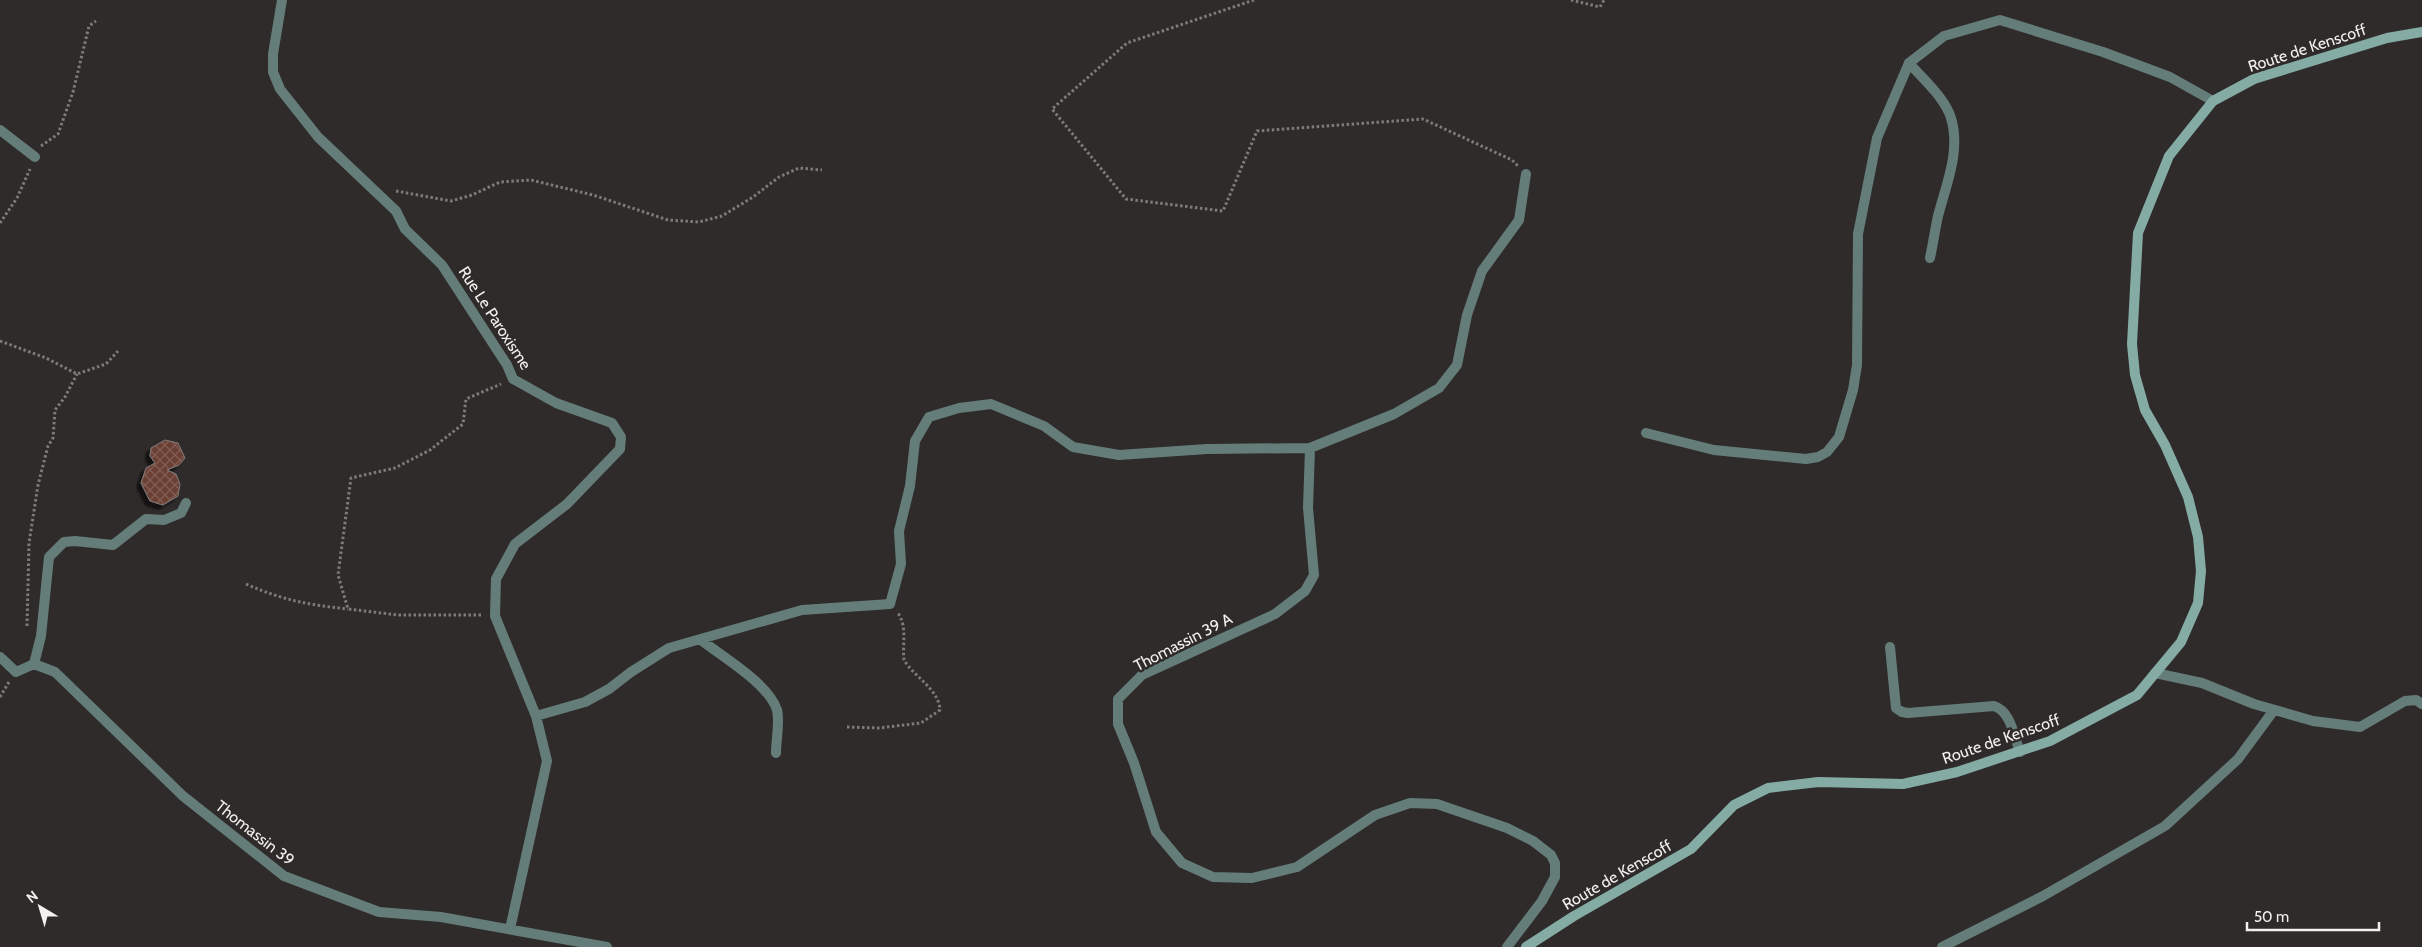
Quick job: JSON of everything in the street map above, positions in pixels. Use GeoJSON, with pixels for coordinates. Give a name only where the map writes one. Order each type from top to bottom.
{"type":"FeatureCollection","features":[{"type":"Feature","properties":{"kind":"main road","name":"Route de Kenscoff"},"geometry":{"type":"LineString","coordinates":[[1526,947],[1574,916],[1691,849],[1734,805],[1768,788],[1818,782],[1903,784],[1957,772],[2050,742],[2137,695],[2182,642],[2198,603],[2201,571],[2198,537],[2188,498],[2165,445],[2145,410],[2135,375],[2132,344],[2138,233],[2169,156],[2213,101],[2254,79],[2388,38],[2422,32]]}},
{"type":"Feature","properties":{"kind":"street","name":"Rue Le Paroxisme"},"geometry":{"type":"LineString","coordinates":[[282,0],[273,54],[273,72],[280,89],[318,137],[396,211],[405,229],[442,265],[507,365],[513,379],[556,403],[612,423],[621,437],[620,449],[567,504],[515,544],[496,579],[494,616],[536,716],[546,761],[510,930]]}},
{"type":"Feature","properties":{"kind":"street"},"geometry":{"type":"LineString","coordinates":[[1646,433],[1714,450],[1806,459],[1818,457],[1827,452],[1839,437],[1853,390],[1857,365],[1858,234],[1877,138],[1909,64],[1944,36],[2000,20],[2103,52],[2170,76],[2213,101]]}},
{"type":"Feature","properties":{"kind":"street"},"geometry":{"type":"LineString","coordinates":[[1909,64],[1938,95],[1951,118],[1954,138],[1954,158],[1937,219],[1930,258]]}},
{"type":"Feature","properties":{"kind":"street"},"geometry":{"type":"LineString","coordinates":[[0,130],[35,156]]}},
{"type":"Feature","properties":{"kind":"street"},"geometry":{"type":"LineString","coordinates":[[536,716],[585,702],[609,689],[631,672],[669,648],[802,610],[890,604],[901,564],[899,531],[910,486],[915,441],[930,417],[959,408],[992,404],[1044,426],[1073,447],[1119,455],[1207,448],[1310,448],[1394,414],[1439,388],[1457,365],[1467,315],[1482,271],[1519,220],[1526,174]]}},
{"type":"Feature","properties":{"kind":"street","name":"Thomassin 39 A"},"geometry":{"type":"LineString","coordinates":[[1310,448],[1308,508],[1314,575],[1305,591],[1276,614],[1142,675],[1118,699],[1118,724],[1134,763],[1156,832],[1182,863],[1213,877],[1252,878],[1297,868],[1375,815],[1410,803],[1437,804],[1507,828],[1533,841],[1551,855],[1555,863],[1556,877],[1542,902],[1507,947]]}},
{"type":"Feature","properties":{"kind":"street"},"geometry":{"type":"LineString","coordinates":[[0,657],[16,672],[34,664],[41,636],[49,556],[64,542],[75,540],[113,545],[146,519],[164,520],[181,513],[186,503]]}},
{"type":"Feature","properties":{"kind":"street"},"geometry":{"type":"LineString","coordinates":[[701,640],[760,686],[772,700],[777,712],[776,753]]}},
{"type":"Feature","properties":{"kind":"street"},"geometry":{"type":"LineString","coordinates":[[1890,647],[1896,708],[1908,713],[1994,706],[2000,708],[2006,715],[2020,752]]}},
{"type":"Feature","properties":{"kind":"street","name":"Thomassin 39"},"geometry":{"type":"LineString","coordinates":[[34,664],[55,672],[183,796],[284,876],[379,912],[441,917],[607,947]]}},
{"type":"Feature","properties":{"kind":"street"},"geometry":{"type":"LineString","coordinates":[[2155,673],[2202,683],[2254,704],[2313,721],[2360,727],[2405,701],[2416,700],[2422,704]]}},
{"type":"Feature","properties":{"kind":"street"},"geometry":{"type":"LineString","coordinates":[[1942,947],[2043,896],[2165,826],[2238,760],[2274,710]]}},
{"type":"Feature","properties":{"kind":"path"},"geometry":{"type":"LineString","coordinates":[[1254,0],[1127,43],[1052,109],[1126,199],[1223,210],[1257,131],[1423,119],[1512,160],[1526,174]]}},
{"type":"Feature","properties":{"kind":"path"},"geometry":{"type":"LineString","coordinates":[[1571,0],[1600,6],[1604,0]]}},
{"type":"Feature","properties":{"kind":"path"},"geometry":{"type":"LineString","coordinates":[[0,223],[17,198],[39,147],[58,134],[74,92],[89,26],[96,21]]}},
{"type":"Feature","properties":{"kind":"path"},"geometry":{"type":"LineString","coordinates":[[394,191],[451,202],[472,196],[500,182],[531,180],[594,195],[668,220],[699,222],[722,216],[753,197],[779,176],[799,168],[822,170]]}},
{"type":"Feature","properties":{"kind":"path"},"geometry":{"type":"LineString","coordinates":[[0,341],[46,358],[77,374]]}},
{"type":"Feature","properties":{"kind":"path"},"geometry":{"type":"LineString","coordinates":[[27,633],[29,543],[38,485],[48,446],[53,438],[55,410],[65,397],[77,374],[106,364],[118,351]]}},
{"type":"Feature","properties":{"kind":"path"},"geometry":{"type":"LineString","coordinates":[[348,609],[338,575],[351,478],[395,468],[430,450],[463,424],[466,399],[513,379]]}},
{"type":"Feature","properties":{"kind":"path"},"geometry":{"type":"LineString","coordinates":[[246,584],[280,598],[317,606],[398,614],[494,616]]}},
{"type":"Feature","properties":{"kind":"path"},"geometry":{"type":"LineString","coordinates":[[846,727],[879,728],[920,723],[940,710],[939,703],[933,692],[904,660],[902,618],[890,604]]}},
{"type":"Feature","properties":{"kind":"building"},"geometry":{"type":"Polygon","coordinates":[[[165,440],[178,443],[185,458],[179,465],[167,470],[176,474],[180,484],[178,496],[163,505],[150,501],[141,483],[146,468],[155,463],[150,456],[151,448],[165,440]]]}}]}
